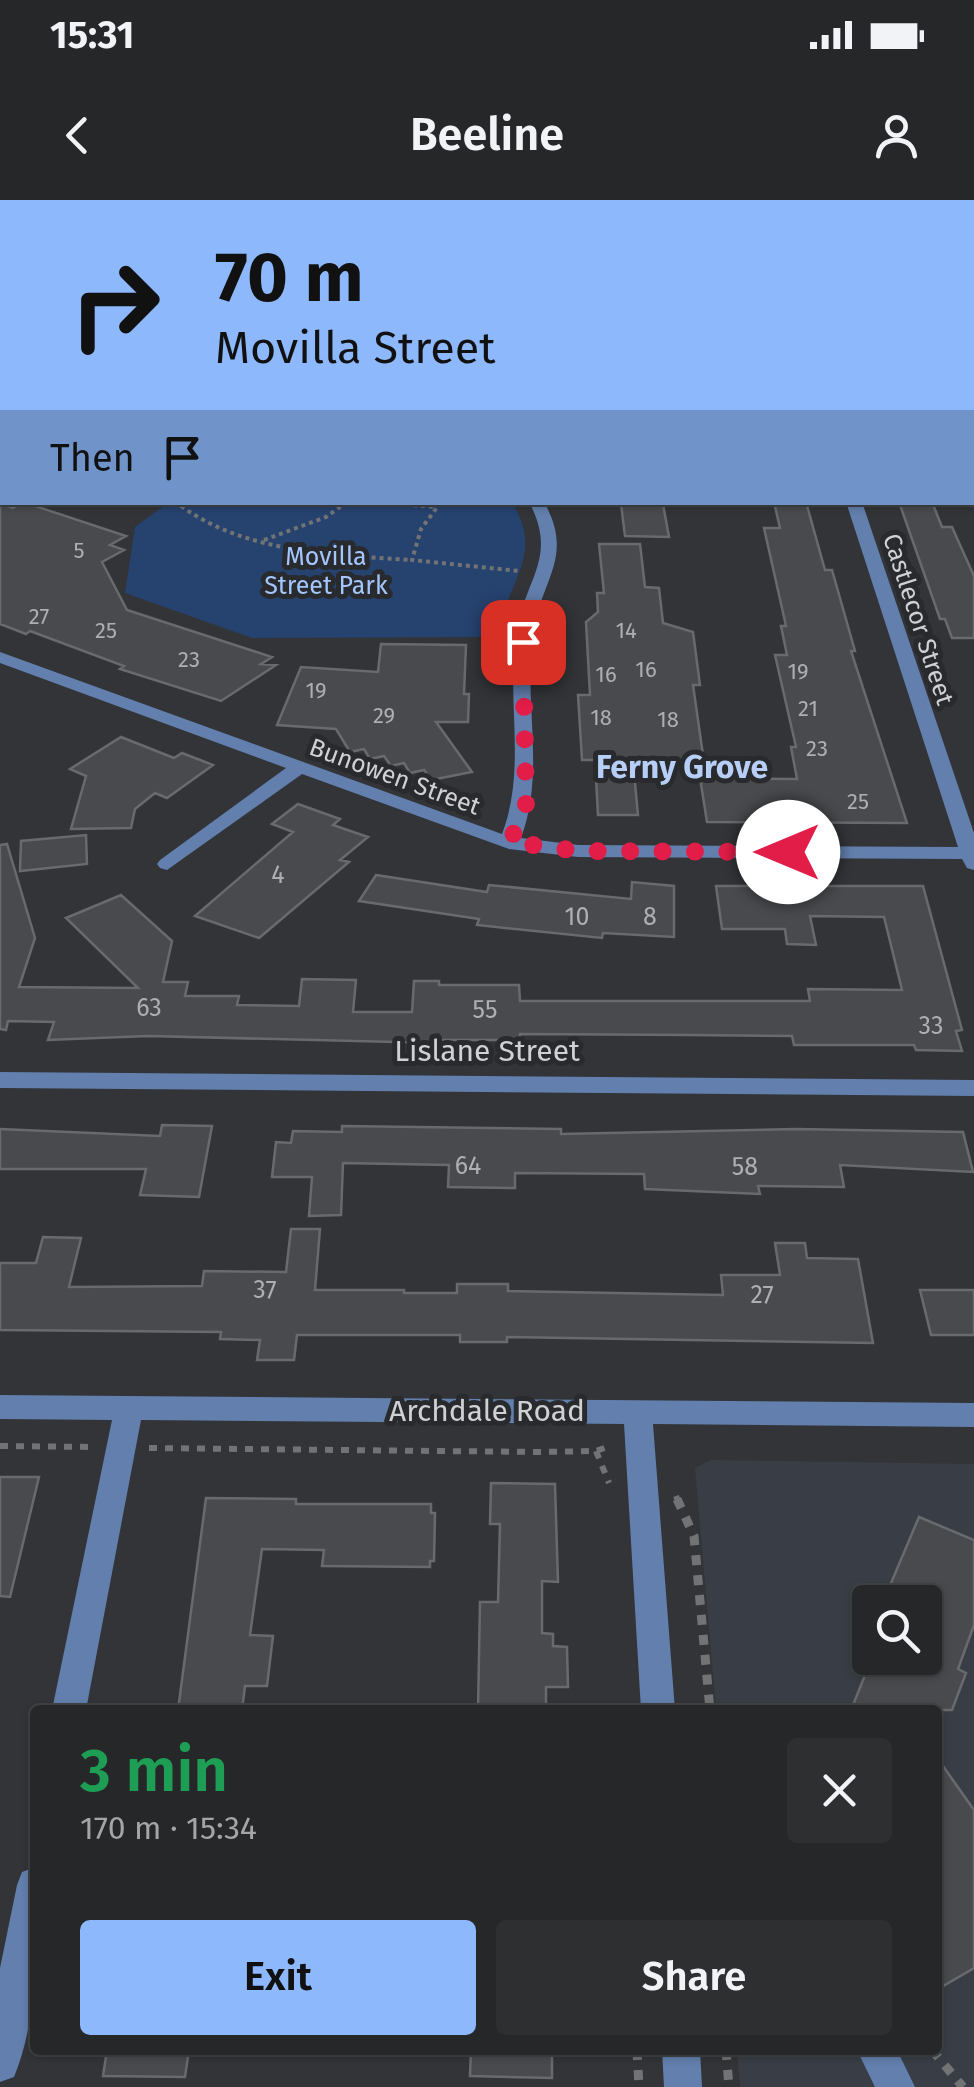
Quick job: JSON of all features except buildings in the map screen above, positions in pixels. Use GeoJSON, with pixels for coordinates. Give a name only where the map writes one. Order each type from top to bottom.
{"type":"FeatureCollection","features":[{"type":"Feature","properties":{"kind":"street"},"geometry":{"type":"LineString","coordinates":[[510,842],[526,804],[523,642],[530,604],[553,556],[552,534],[538,505]]}},
{"type":"Feature","properties":{"kind":"street","name":"Castlecor Street"},"geometry":{"type":"LineString","coordinates":[[855,505],[972,859]]}},
{"type":"Feature","properties":{"kind":"street","name":"Bunowen Street"},"geometry":{"type":"LineString","coordinates":[[0,656],[298,768],[510,842],[578,851],[972,859]]}},
{"type":"Feature","properties":{"kind":"street"},"geometry":{"type":"LineString","coordinates":[[167,864],[298,768]]}},
{"type":"Feature","properties":{"kind":"street","name":"Lislane Street"},"geometry":{"type":"LineString","coordinates":[[0,1080],[974,1088]]}},
{"type":"Feature","properties":{"kind":"street","name":"Archdale Road"},"geometry":{"type":"LineString","coordinates":[[0,1406],[974,1415]]}},
{"type":"Feature","properties":{"kind":"street"},"geometry":{"type":"LineString","coordinates":[[71,1705],[129,1408]]}},
{"type":"Feature","properties":{"kind":"street"},"geometry":{"type":"LineString","coordinates":[[638,1412],[658,1705]]}},
{"type":"Feature","properties":{"kind":"street"},"geometry":{"type":"LineString","coordinates":[[0,2063],[30,1910]]}},
{"type":"Feature","properties":{"kind":"street"},"geometry":{"type":"LineString","coordinates":[[681,2055],[683,2087]]}},
{"type":"Feature","properties":{"kind":"street"},"geometry":{"type":"LineString","coordinates":[[879,2055],[896,2087]]}},
{"type":"Feature","properties":{"kind":"path"},"geometry":{"type":"LineString","coordinates":[[263,540],[326,517],[343,505]]}},
{"type":"Feature","properties":{"kind":"path"},"geometry":{"type":"LineString","coordinates":[[412,560],[421,529],[438,505]]}},
{"type":"Feature","properties":{"kind":"path"},"geometry":{"type":"LineString","coordinates":[[181,506],[222,532],[263,540],[334,553],[525,572]]}},
{"type":"Feature","properties":{"kind":"path"},"geometry":{"type":"LineString","coordinates":[[148,1448],[538,1452],[596,1451],[614,1445]]}},
{"type":"Feature","properties":{"kind":"path"},"geometry":{"type":"LineString","coordinates":[[0,1446],[96,1447]]}},
{"type":"Feature","properties":{"kind":"path"},"geometry":{"type":"LineString","coordinates":[[674,1491],[694,1536],[710,1705]]}},
{"type":"Feature","properties":{"kind":"path"},"geometry":{"type":"LineString","coordinates":[[637,2055],[639,2087]]}},
{"type":"Feature","properties":{"kind":"path"},"geometry":{"type":"LineString","coordinates":[[726,2055],[729,2087]]}},
{"type":"Feature","properties":{"kind":"path"},"geometry":{"type":"LineString","coordinates":[[936,2055],[963,2087]]}},
{"type":"Feature","properties":{"kind":"shaded area"},"geometry":{"type":"Polygon","coordinates":[[[711,1460],[974,1464],[974,2087],[740,2087],[737,2055],[942,2055],[942,1705],[716,1705],[695,1468],[711,1460]]]}},
{"type":"Feature","properties":{"kind":"green space","name":"Movilla Street Park"},"geometry":{"type":"Polygon","coordinates":[[[165,505],[513,505],[525,539],[520,570],[498,637],[252,638],[125,593],[135,527],[165,505]]]}},
{"type":"Feature","properties":{"kind":"district","name":"Ferny Grove"},"geometry":{"type":"Point","coordinates":[682,767]}},
{"type":"Feature","properties":{"kind":"route"},"geometry":{"type":"LineString","coordinates":[[523,642],[526,804],[510,842],[578,851],[788,852]]}}]}
